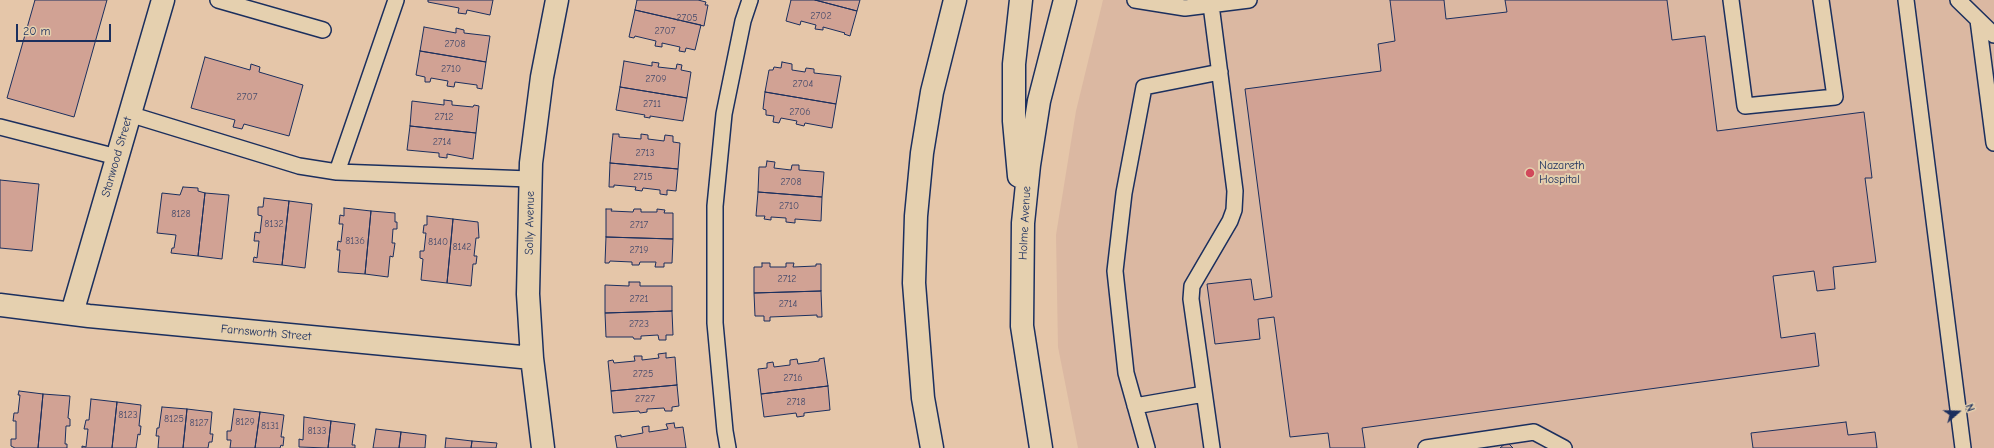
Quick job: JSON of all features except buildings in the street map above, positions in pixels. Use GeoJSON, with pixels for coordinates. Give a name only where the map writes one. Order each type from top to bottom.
{"type":"FeatureCollection","features":[{"type":"Feature","properties":{"kind":"street","name":"Stanwood Street"},"geometry":{"type":"LineString","coordinates":[[72,314],[162,0]]}},
{"type":"Feature","properties":{"kind":"street","name":"Solly Avenue"},"geometry":{"type":"LineString","coordinates":[[543,448],[532,358],[528,294],[530,179],[542,77],[557,0]]}},
{"type":"Feature","properties":{"kind":"street"},"geometry":{"type":"LineString","coordinates":[[932,448],[923,398],[914,283],[916,216],[922,153],[932,92],[955,0]]}},
{"type":"Feature","properties":{"kind":"street"},"geometry":{"type":"LineString","coordinates":[[1021,0],[1014,64],[1014,121],[1023,223]]}},
{"type":"Feature","properties":{"kind":"street","name":"Holme Avenue"},"geometry":{"type":"LineString","coordinates":[[1041,448],[1022,326],[1023,223],[1028,165],[1039,101],[1065,0]]}},
{"type":"Feature","properties":{"kind":"street","name":"Farnsworth Street"},"geometry":{"type":"LineString","coordinates":[[0,305],[72,314],[532,358]]}},
{"type":"Feature","properties":{"kind":"lane"},"geometry":{"type":"LineString","coordinates":[[218,0],[323,30]]}},
{"type":"Feature","properties":{"kind":"lane"},"geometry":{"type":"LineString","coordinates":[[337,172],[396,0]]}},
{"type":"Feature","properties":{"kind":"lane"},"geometry":{"type":"LineString","coordinates":[[728,448],[725,431],[715,323],[715,206],[724,114],[750,0]]}},
{"type":"Feature","properties":{"kind":"lane"},"geometry":{"type":"LineString","coordinates":[[1135,0],[1185,8],[1240,1]]}},
{"type":"Feature","properties":{"kind":"lane"},"geometry":{"type":"LineString","coordinates":[[1731,0],[1745,106],[1835,97],[1821,0]]}},
{"type":"Feature","properties":{"kind":"lane"},"geometry":{"type":"LineString","coordinates":[[1906,0],[1963,448]]}},
{"type":"Feature","properties":{"kind":"lane"},"geometry":{"type":"LineString","coordinates":[[1958,0],[1994,36]]}},
{"type":"Feature","properties":{"kind":"lane"},"geometry":{"type":"LineString","coordinates":[[1211,5],[1235,191],[1234,210],[1230,221],[1192,286],[1191,299],[1212,448]]}},
{"type":"Feature","properties":{"kind":"lane"},"geometry":{"type":"LineString","coordinates":[[1978,20],[1994,143]]}},
{"type":"Feature","properties":{"kind":"lane"},"geometry":{"type":"LineString","coordinates":[[1147,448],[1126,373],[1115,271],[1124,193],[1144,87],[1220,72]]}},
{"type":"Feature","properties":{"kind":"lane"},"geometry":{"type":"LineString","coordinates":[[130,114],[299,166],[337,172],[530,179]]}},
{"type":"Feature","properties":{"kind":"lane"},"geometry":{"type":"LineString","coordinates":[[0,126],[117,157]]}},
{"type":"Feature","properties":{"kind":"lane"},"geometry":{"type":"LineString","coordinates":[[1135,406],[1204,394]]}},
{"type":"Feature","properties":{"kind":"lane"},"geometry":{"type":"LineString","coordinates":[[1426,448],[1534,432],[1564,448]]}},
{"type":"Feature","properties":{"kind":"shaded area","name":"Nazareth Hospital"},"geometry":{"type":"Polygon","coordinates":[[[1103,0],[1994,0],[1994,448],[1078,448],[1058,347],[1056,235],[1076,111],[1103,0]]]}},
{"type":"Feature","properties":{"kind":"place","name":"Nazareth Hospital"},"geometry":{"type":"Point","coordinates":[1530,173]}}]}
